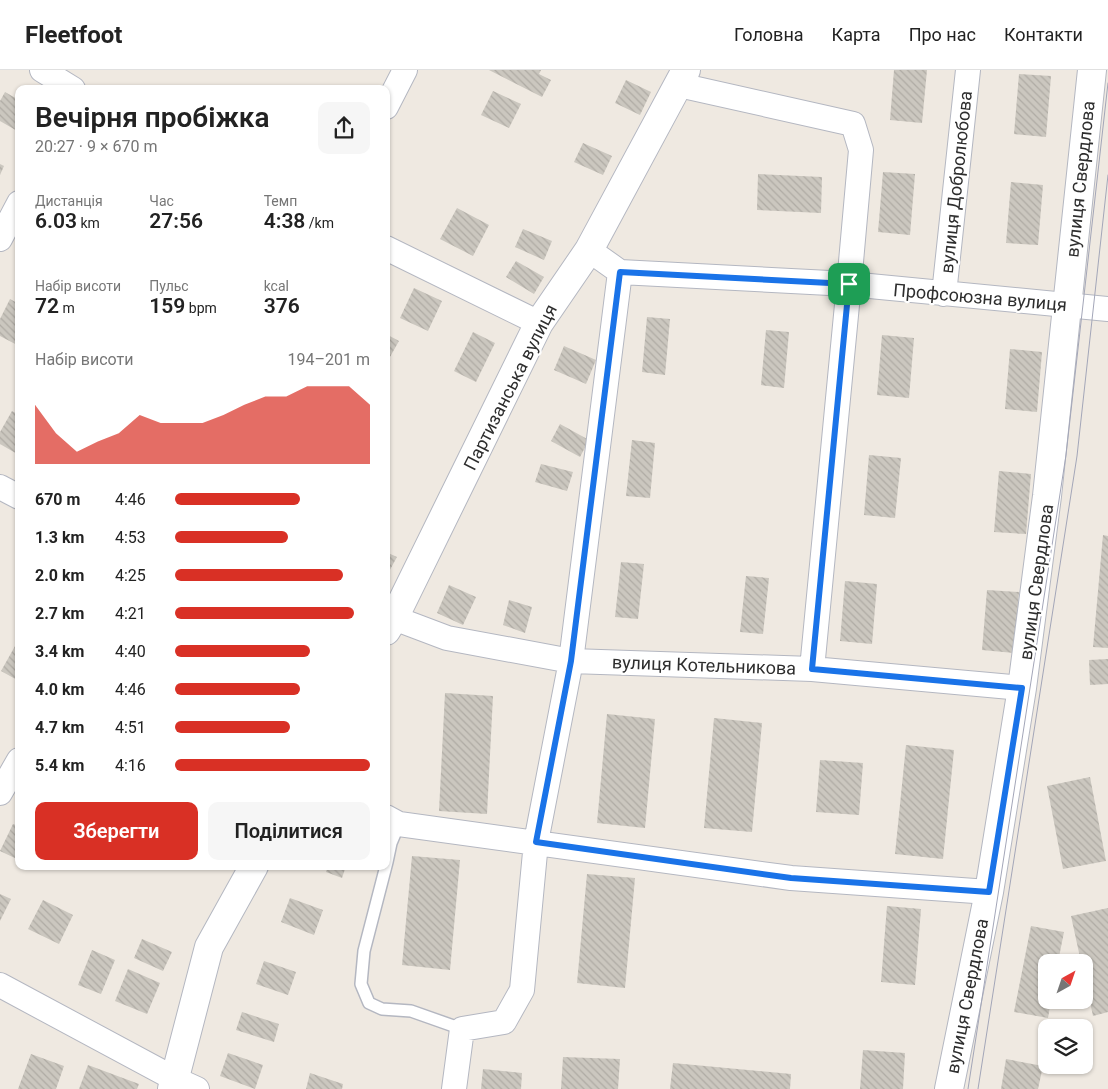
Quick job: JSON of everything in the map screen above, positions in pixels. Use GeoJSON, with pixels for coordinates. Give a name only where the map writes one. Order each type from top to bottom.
{"type":"FeatureCollection","features":[{"type":"Feature","properties":{"kind":"street"},"geometry":{"type":"LineString","coordinates":[[42,70],[66,85]]}},
{"type":"Feature","properties":{"kind":"street"},"geometry":{"type":"LineString","coordinates":[[390,99],[405,70]]}},
{"type":"Feature","properties":{"kind":"street","name":"вулиця Добролюбова"},"geometry":{"type":"LineString","coordinates":[[944,294],[968,70]]}},
{"type":"Feature","properties":{"kind":"street","name":"вулиця Свердлова"},"geometry":{"type":"LineString","coordinates":[[949,1089],[989,892],[1022,688],[1047,496],[1092,70]]}},
{"type":"Feature","properties":{"kind":"street"},"geometry":{"type":"LineString","coordinates":[[683,77],[853,124],[861,150],[812,669]]}},
{"type":"Feature","properties":{"kind":"street","name":"Партизанська вулиця"},"geometry":{"type":"LineString","coordinates":[[390,625],[539,323],[589,250],[683,77]]}},
{"type":"Feature","properties":{"kind":"street"},"geometry":{"type":"LineString","coordinates":[[0,238],[15,210]]}},
{"type":"Feature","properties":{"kind":"street"},"geometry":{"type":"LineString","coordinates":[[390,250],[539,323]]}},
{"type":"Feature","properties":{"kind":"street"},"geometry":{"type":"LineString","coordinates":[[454,1089],[462,1029],[504,1022],[522,990],[536,842],[571,661],[620,272],[589,250]]}},
{"type":"Feature","properties":{"kind":"street","name":"Профсоюзна вулиця"},"geometry":{"type":"LineString","coordinates":[[620,272],[849,284],[1108,309]]}},
{"type":"Feature","properties":{"kind":"street"},"geometry":{"type":"LineString","coordinates":[[0,487],[15,495]]}},
{"type":"Feature","properties":{"kind":"street","name":"вулиця Котельникова"},"geometry":{"type":"LineString","coordinates":[[390,625],[447,638],[571,661],[812,669],[1022,688]]}},
{"type":"Feature","properties":{"kind":"street"},"geometry":{"type":"LineString","coordinates":[[0,793],[15,767]]}},
{"type":"Feature","properties":{"kind":"street"},"geometry":{"type":"LineString","coordinates":[[393,821],[791,878],[989,892]]}},
{"type":"Feature","properties":{"kind":"street"},"geometry":{"type":"LineString","coordinates":[[0,985],[182,1086],[209,947],[252,870]]}},
{"type":"Feature","properties":{"kind":"lane"},"geometry":{"type":"LineString","coordinates":[[390,848],[393,821]]}},
{"type":"Feature","properties":{"kind":"lane"},"geometry":{"type":"LineString","coordinates":[[385,870],[364,951],[361,984],[369,1003],[382,1009],[411,1011],[462,1029]]}},
{"type":"Feature","properties":{"kind":"building"},"geometry":{"type":"Polygon","coordinates":[[[489,70],[541,70],[539,74],[551,80],[542,97],[489,70]]]}},
{"type":"Feature","properties":{"kind":"building"},"geometry":{"type":"Polygon","coordinates":[[[894,70],[927,70],[922,123],[890,120],[894,70]]]}},
{"type":"Feature","properties":{"kind":"building"},"geometry":{"type":"Polygon","coordinates":[[[1019,74],[1051,76],[1046,137],[1014,134],[1019,74]]]}},
{"type":"Feature","properties":{"kind":"building"},"geometry":{"type":"Polygon","coordinates":[[[626,80],[651,92],[640,115],[615,103],[626,80]]]}},
{"type":"Feature","properties":{"kind":"building"},"geometry":{"type":"Polygon","coordinates":[[[493,91],[521,104],[509,128],[481,115],[493,91]]]}},
{"type":"Feature","properties":{"kind":"building"},"geometry":{"type":"Polygon","coordinates":[[[5,92],[15,98],[15,130],[0,121],[0,101],[5,92]]]}},
{"type":"Feature","properties":{"kind":"building"},"geometry":{"type":"Polygon","coordinates":[[[583,143],[612,156],[603,175],[574,162],[583,143]]]}},
{"type":"Feature","properties":{"kind":"building"},"geometry":{"type":"Polygon","coordinates":[[[0,164],[4,166],[0,175],[0,164]]]}},
{"type":"Feature","properties":{"kind":"building"},"geometry":{"type":"Polygon","coordinates":[[[883,172],[915,174],[910,235],[878,232],[883,172]]]}},
{"type":"Feature","properties":{"kind":"building"},"geometry":{"type":"Polygon","coordinates":[[[758,174],[822,177],[821,213],[757,210],[758,174]]]}},
{"type":"Feature","properties":{"kind":"building"},"geometry":{"type":"Polygon","coordinates":[[[1011,182],[1043,185],[1038,245],[1006,243],[1011,182]]]}},
{"type":"Feature","properties":{"kind":"building"},"geometry":{"type":"Polygon","coordinates":[[[457,208],[489,225],[473,256],[440,239],[457,208]]]}},
{"type":"Feature","properties":{"kind":"building"},"geometry":{"type":"Polygon","coordinates":[[[523,229],[552,241],[544,260],[515,247],[523,229]]]}},
{"type":"Feature","properties":{"kind":"building"},"geometry":{"type":"Polygon","coordinates":[[[516,261],[544,277],[534,294],[506,277],[516,261]]]}},
{"type":"Feature","properties":{"kind":"building"},"geometry":{"type":"Polygon","coordinates":[[[414,288],[442,301],[428,331],[400,318],[414,288]]]}},
{"type":"Feature","properties":{"kind":"building"},"geometry":{"type":"Polygon","coordinates":[[[10,299],[15,302],[15,344],[0,336],[0,319],[10,299]]]}},
{"type":"Feature","properties":{"kind":"building"},"geometry":{"type":"Polygon","coordinates":[[[647,317],[670,319],[665,375],[642,372],[647,317]]]}},
{"type":"Feature","properties":{"kind":"building"},"geometry":{"type":"Polygon","coordinates":[[[766,330],[789,332],[784,388],[761,385],[766,330]]]}},
{"type":"Feature","properties":{"kind":"building"},"geometry":{"type":"Polygon","coordinates":[[[473,332],[495,343],[476,382],[454,371],[473,332]]]}},
{"type":"Feature","properties":{"kind":"building"},"geometry":{"type":"Polygon","coordinates":[[[882,335],[914,338],[909,398],[877,395],[882,335]]]}},
{"type":"Feature","properties":{"kind":"building"},"geometry":{"type":"Polygon","coordinates":[[[390,336],[399,341],[390,357],[390,336]]]}},
{"type":"Feature","properties":{"kind":"building"},"geometry":{"type":"Polygon","coordinates":[[[564,346],[596,360],[586,384],[554,370],[564,346]]]}},
{"type":"Feature","properties":{"kind":"building"},"geometry":{"type":"Polygon","coordinates":[[[1010,349],[1042,352],[1037,412],[1005,409],[1010,349]]]}},
{"type":"Feature","properties":{"kind":"building"},"geometry":{"type":"Polygon","coordinates":[[[12,411],[15,413],[15,453],[0,444],[0,432],[12,411]]]}},
{"type":"Feature","properties":{"kind":"building"},"geometry":{"type":"Polygon","coordinates":[[[560,424],[589,440],[580,457],[551,441],[560,424]]]}},
{"type":"Feature","properties":{"kind":"building"},"geometry":{"type":"Polygon","coordinates":[[[632,440],[655,443],[650,498],[626,496],[632,440]]]}},
{"type":"Feature","properties":{"kind":"building"},"geometry":{"type":"Polygon","coordinates":[[[869,455],[901,458],[895,518],[864,515],[869,455]]]}},
{"type":"Feature","properties":{"kind":"building"},"geometry":{"type":"Polygon","coordinates":[[[541,464],[573,472],[567,491],[535,482],[541,464]]]}},
{"type":"Feature","properties":{"kind":"building"},"geometry":{"type":"Polygon","coordinates":[[[999,471],[1031,474],[1026,534],[994,532],[999,471]]]}},
{"type":"Feature","properties":{"kind":"building"},"geometry":{"type":"Polygon","coordinates":[[[1103,535],[1108,536],[1108,648],[1093,647],[1103,535]]]}},
{"type":"Feature","properties":{"kind":"building"},"geometry":{"type":"Polygon","coordinates":[[[390,554],[397,557],[390,570],[390,554]]]}},
{"type":"Feature","properties":{"kind":"building"},"geometry":{"type":"Polygon","coordinates":[[[621,562],[644,564],[638,619],[615,617],[621,562]]]}},
{"type":"Feature","properties":{"kind":"building"},"geometry":{"type":"Polygon","coordinates":[[[746,576],[769,578],[763,634],[740,632],[746,576]]]}},
{"type":"Feature","properties":{"kind":"building"},"geometry":{"type":"Polygon","coordinates":[[[845,581],[877,584],[872,644],[840,641],[845,581]]]}},
{"type":"Feature","properties":{"kind":"building"},"geometry":{"type":"Polygon","coordinates":[[[449,585],[476,597],[463,625],[437,613],[449,585]]]}},
{"type":"Feature","properties":{"kind":"building"},"geometry":{"type":"Polygon","coordinates":[[[987,590],[1019,592],[1014,653],[982,650],[987,590]]]}},
{"type":"Feature","properties":{"kind":"building"},"geometry":{"type":"Polygon","coordinates":[[[509,600],[532,607],[525,633],[503,625],[509,600]]]}},
{"type":"Feature","properties":{"kind":"building"},"geometry":{"type":"Polygon","coordinates":[[[15,646],[15,679],[1,671],[15,646]]]}},
{"type":"Feature","properties":{"kind":"building"},"geometry":{"type":"Polygon","coordinates":[[[1108,659],[1108,684],[1090,685],[1089,660],[1108,659]]]}},
{"type":"Feature","properties":{"kind":"building"},"geometry":{"type":"Polygon","coordinates":[[[445,693],[493,696],[487,814],[439,811],[445,693]]]}},
{"type":"Feature","properties":{"kind":"building"},"geometry":{"type":"Polygon","coordinates":[[[607,714],[655,719],[645,828],[597,823],[607,714]]]}},
{"type":"Feature","properties":{"kind":"building"},"geometry":{"type":"Polygon","coordinates":[[[714,718],[762,723],[752,832],[704,828],[714,718]]]}},
{"type":"Feature","properties":{"kind":"building"},"geometry":{"type":"Polygon","coordinates":[[[906,745],[954,750],[943,859],[895,854],[906,745]]]}},
{"type":"Feature","properties":{"kind":"building"},"geometry":{"type":"Polygon","coordinates":[[[820,760],[863,763],[859,815],[816,812],[820,760]]]}},
{"type":"Feature","properties":{"kind":"building"},"geometry":{"type":"Polygon","coordinates":[[[1090,777],[1106,861],[1063,869],[1047,786],[1090,777]]]}},
{"type":"Feature","properties":{"kind":"building"},"geometry":{"type":"Polygon","coordinates":[[[13,824],[15,825],[15,858],[0,851],[13,824]]]}},
{"type":"Feature","properties":{"kind":"building"},"geometry":{"type":"Polygon","coordinates":[[[412,856],[460,860],[450,970],[402,965],[412,856]]]}},
{"type":"Feature","properties":{"kind":"building"},"geometry":{"type":"Polygon","coordinates":[[[327,870],[345,870],[342,878],[326,872],[327,870]]]}},
{"type":"Feature","properties":{"kind":"building"},"geometry":{"type":"Polygon","coordinates":[[[587,874],[635,878],[625,988],[577,983],[587,874]]]}},
{"type":"Feature","properties":{"kind":"building"},"geometry":{"type":"Polygon","coordinates":[[[0,894],[11,899],[0,921],[0,894]]]}},
{"type":"Feature","properties":{"kind":"building"},"geometry":{"type":"Polygon","coordinates":[[[290,898],[323,910],[314,935],[281,922],[290,898]]]}},
{"type":"Feature","properties":{"kind":"building"},"geometry":{"type":"Polygon","coordinates":[[[43,900],[73,915],[59,944],[28,929],[43,900]]]}},
{"type":"Feature","properties":{"kind":"building"},"geometry":{"type":"Polygon","coordinates":[[[887,906],[921,909],[915,985],[881,982],[887,906]]]}},
{"type":"Feature","properties":{"kind":"building"},"geometry":{"type":"Polygon","coordinates":[[[1108,908],[1108,1012],[1093,1016],[1093,954],[1079,954],[1071,916],[1108,908]]]}},
{"type":"Feature","properties":{"kind":"building"},"geometry":{"type":"Polygon","coordinates":[[[1031,926],[1064,932],[1060,954],[1038,954],[1038,1009],[1050,1009],[1048,1018],[1014,1012],[1031,926]]]}},
{"type":"Feature","properties":{"kind":"building"},"geometry":{"type":"Polygon","coordinates":[[[142,939],[172,952],[163,971],[134,958],[142,939]]]}},
{"type":"Feature","properties":{"kind":"building"},"geometry":{"type":"Polygon","coordinates":[[[92,950],[115,960],[101,994],[78,985],[92,950]]]}},
{"type":"Feature","properties":{"kind":"building"},"geometry":{"type":"Polygon","coordinates":[[[264,961],[296,972],[288,995],[256,984],[264,961]]]}},
{"type":"Feature","properties":{"kind":"building"},"geometry":{"type":"Polygon","coordinates":[[[128,969],[160,983],[147,1014],[115,1001],[128,969]]]}},
{"type":"Feature","properties":{"kind":"building"},"geometry":{"type":"Polygon","coordinates":[[[242,1012],[279,1024],[274,1042],[236,1030],[242,1012]]]}},
{"type":"Feature","properties":{"kind":"building"},"geometry":{"type":"Polygon","coordinates":[[[863,1050],[905,1053],[903,1089],[860,1089],[863,1050]]]}},
{"type":"Feature","properties":{"kind":"building"},"geometry":{"type":"Polygon","coordinates":[[[228,1053],[263,1065],[255,1089],[220,1076],[228,1053]]]}},
{"type":"Feature","properties":{"kind":"building"},"geometry":{"type":"Polygon","coordinates":[[[31,1054],[64,1066],[56,1089],[18,1089],[31,1054]]]}},
{"type":"Feature","properties":{"kind":"building"},"geometry":{"type":"Polygon","coordinates":[[[563,1057],[620,1059],[618,1089],[561,1089],[563,1057]]]}},
{"type":"Feature","properties":{"kind":"building"},"geometry":{"type":"Polygon","coordinates":[[[1006,1059],[1038,1065],[1038,1074],[1041,1074],[1038,1089],[1001,1089],[1006,1059]]]}},
{"type":"Feature","properties":{"kind":"building"},"geometry":{"type":"Polygon","coordinates":[[[673,1063],[791,1074],[790,1089],[670,1089],[673,1063]]]}},
{"type":"Feature","properties":{"kind":"building"},"geometry":{"type":"Polygon","coordinates":[[[88,1065],[139,1084],[137,1089],[79,1089],[88,1065]]]}},
{"type":"Feature","properties":{"kind":"building"},"geometry":{"type":"Polygon","coordinates":[[[483,1069],[522,1073],[521,1089],[481,1089],[483,1069]]]}},
{"type":"Feature","properties":{"kind":"building"},"geometry":{"type":"Polygon","coordinates":[[[310,1073],[343,1084],[342,1089],[306,1089],[310,1073]]]}},
{"type":"Feature","properties":{"kind":"tram line"},"geometry":{"type":"LineString","coordinates":[[968,1089],[1066,455],[1108,83]]}},
{"type":"Feature","properties":{"kind":"tram line"},"geometry":{"type":"LineString","coordinates":[[978,1089],[1077,456],[1108,175]]}},
{"type":"Feature","properties":{"kind":"route"},"geometry":{"type":"LineString","coordinates":[[620,272],[849,284],[812,669],[1022,688],[989,892],[791,878],[536,842],[571,661],[620,272]]}}]}
